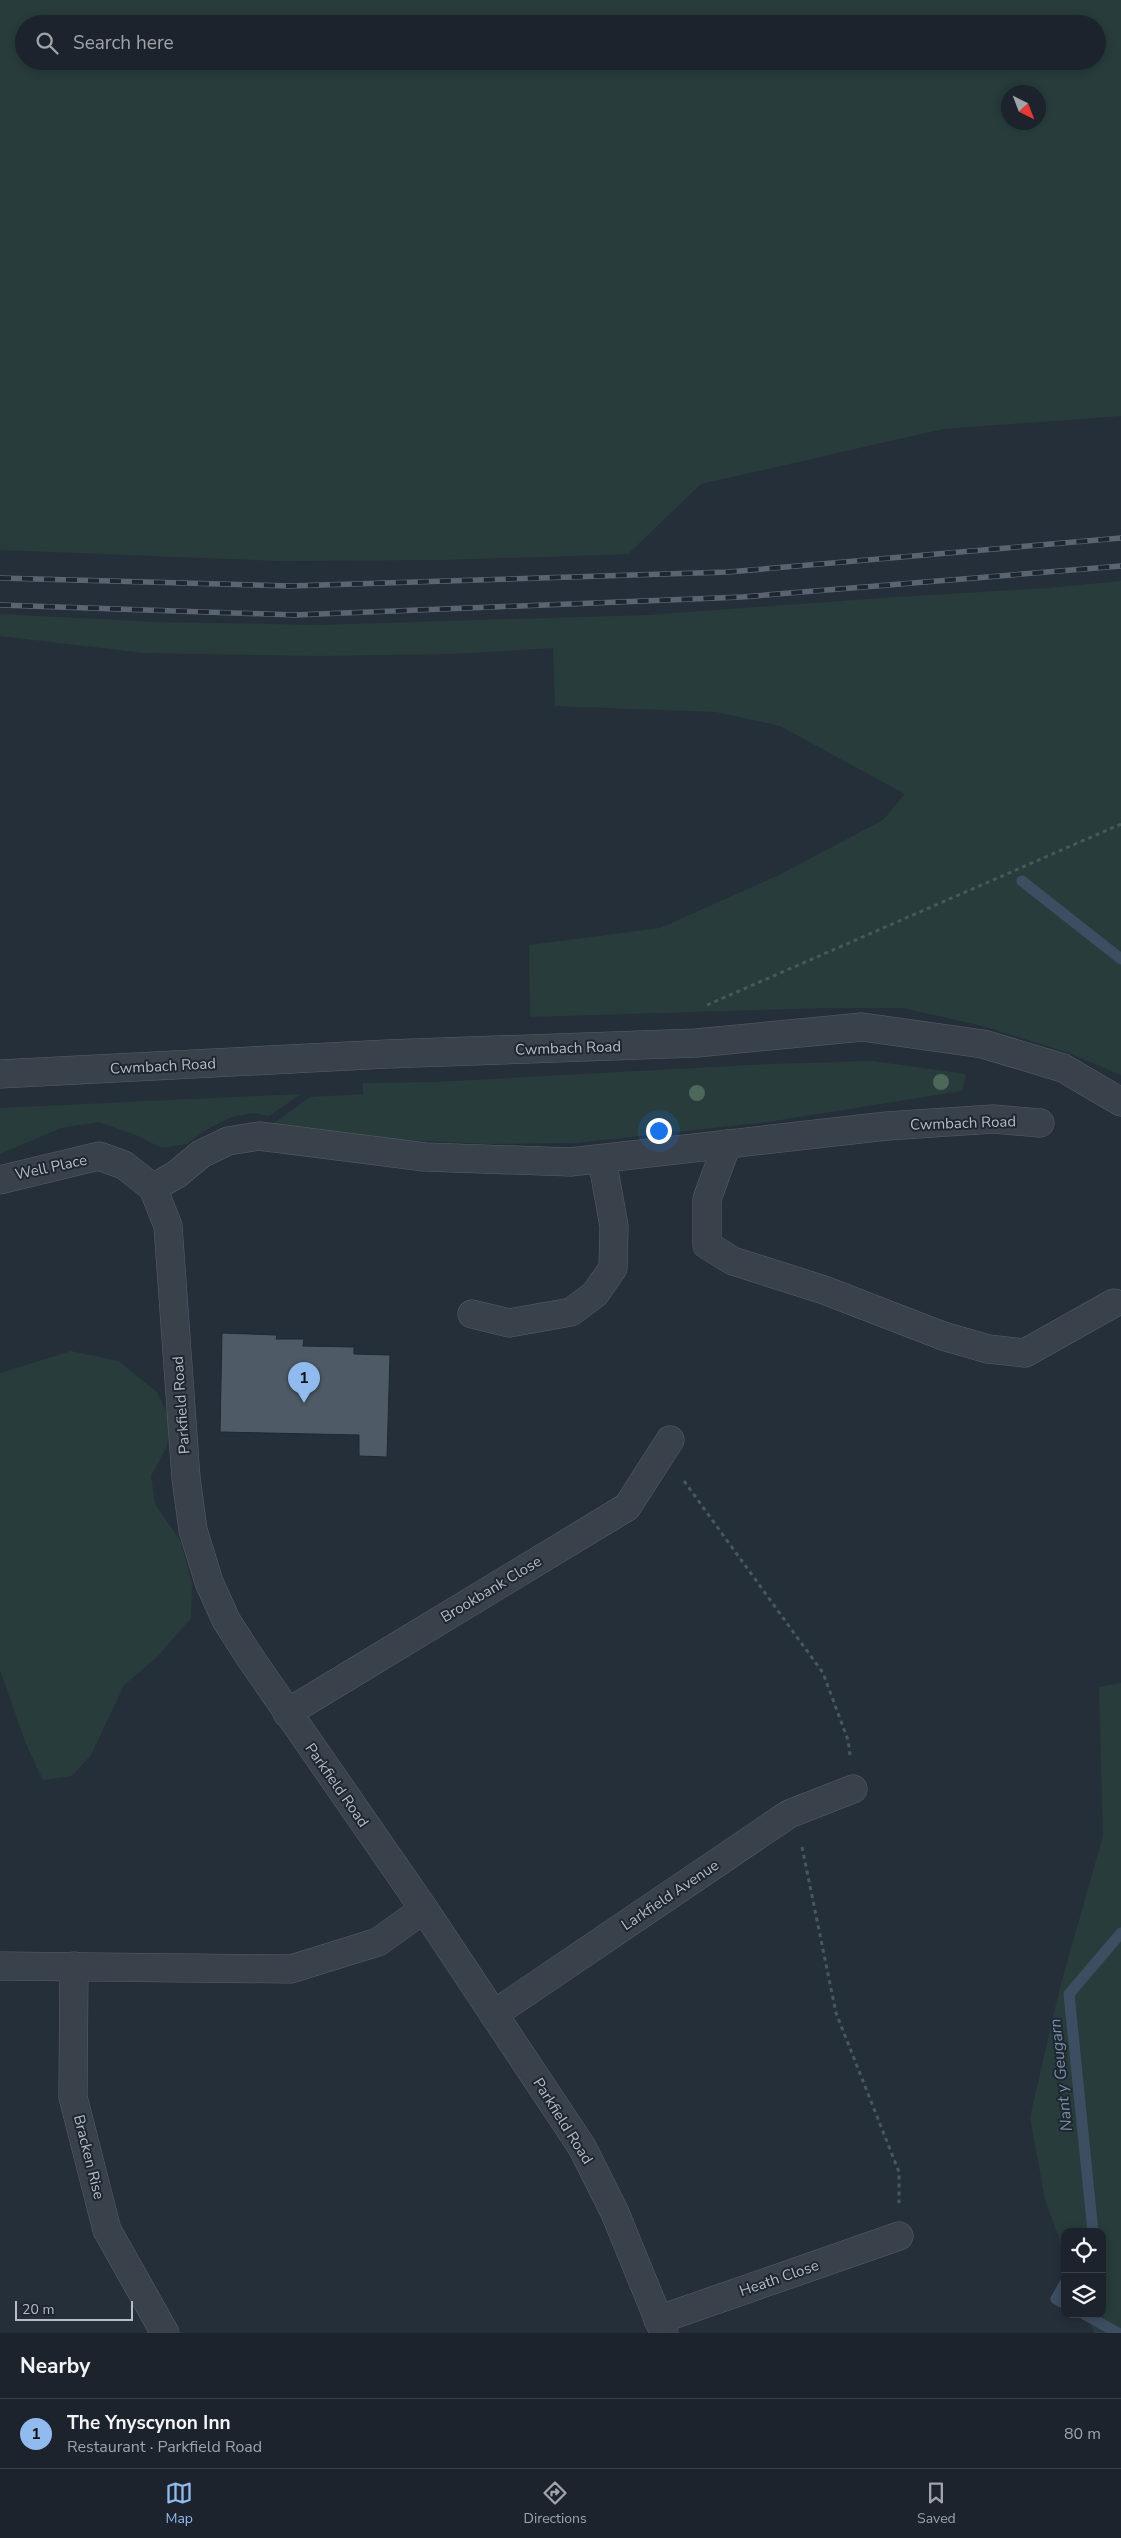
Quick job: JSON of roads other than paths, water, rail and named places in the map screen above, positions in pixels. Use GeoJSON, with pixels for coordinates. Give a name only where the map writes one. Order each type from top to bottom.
{"type":"FeatureCollection","features":[{"type":"Feature","properties":{"kind":"street","name":"Cwmbach Road"},"geometry":{"type":"LineString","coordinates":[[0,1074],[386,1054],[696,1043],[862,1027],[983,1044],[1063,1068],[1121,1102]]}},
{"type":"Feature","properties":{"kind":"street","name":"Cwmbach Road"},"geometry":{"type":"LineString","coordinates":[[153,1188],[178,1174],[201,1154],[228,1141],[259,1136],[425,1157],[570,1162],[887,1126],[993,1119],[1040,1123]]}},
{"type":"Feature","properties":{"kind":"street"},"geometry":{"type":"LineString","coordinates":[[727,1144],[707,1199],[707,1245],[734,1261],[824,1290],[943,1336],[988,1349],[1026,1353],[1114,1303]]}},
{"type":"Feature","properties":{"kind":"street","name":"Well Place"},"geometry":{"type":"LineString","coordinates":[[0,1180],[99,1156],[124,1165],[153,1188]]}},
{"type":"Feature","properties":{"kind":"street"},"geometry":{"type":"LineString","coordinates":[[472,1314],[509,1323],[571,1312],[595,1294],[613,1268],[614,1226],[602,1159]]}},
{"type":"Feature","properties":{"kind":"street","name":"Parkfield Road"},"geometry":{"type":"LineString","coordinates":[[153,1188],[168,1226],[186,1478],[193,1530],[209,1582],[226,1620],[287,1713],[424,1909],[582,2148],[615,2212],[661,2326]]}},
{"type":"Feature","properties":{"kind":"street","name":"Brookbank Close"},"geometry":{"type":"LineString","coordinates":[[287,1713],[627,1507],[670,1440]]}},
{"type":"Feature","properties":{"kind":"street","name":"Larkfield Avenue"},"geometry":{"type":"LineString","coordinates":[[494,2014],[795,1812],[853,1789]]}},
{"type":"Feature","properties":{"kind":"street"},"geometry":{"type":"LineString","coordinates":[[0,1966],[291,1969],[378,1942],[424,1909]]}},
{"type":"Feature","properties":{"kind":"street","name":"Bracken Rise"},"geometry":{"type":"LineString","coordinates":[[74,1966],[73,2097],[107,2230],[165,2333]]}},
{"type":"Feature","properties":{"kind":"street","name":"Heath Close"},"geometry":{"type":"LineString","coordinates":[[661,2326],[899,2236]]}},
{"type":"Feature","properties":{"kind":"waterway","name":"Nant y Geugarn"},"geometry":{"type":"LineString","coordinates":[[1022,881],[1121,959]]}},
{"type":"Feature","properties":{"kind":"waterway","name":"Nant y Geugarn"},"geometry":{"type":"LineString","coordinates":[[1093,2228],[1069,1994],[1121,1933]]}},
{"type":"Feature","properties":{"kind":"waterway","name":"Nant y Geugarn"},"geometry":{"type":"LineString","coordinates":[[1061,2290],[1056,2299],[1061,2302]]}},
{"type":"Feature","properties":{"kind":"waterway","name":"Nant y Geugarn"},"geometry":{"type":"LineString","coordinates":[[1091,2318],[1118,2333]]}},
{"type":"Feature","properties":{"kind":"railway"},"geometry":{"type":"LineString","coordinates":[[0,578],[290,586],[728,572],[1121,538]]}},
{"type":"Feature","properties":{"kind":"railway"},"geometry":{"type":"LineString","coordinates":[[0,605],[295,615],[742,597],[1121,566]]}},
{"type":"Feature","properties":{"kind":"place","name":"The Ynyscynon Inn"},"geometry":{"type":"Point","coordinates":[304,1403]}}]}
